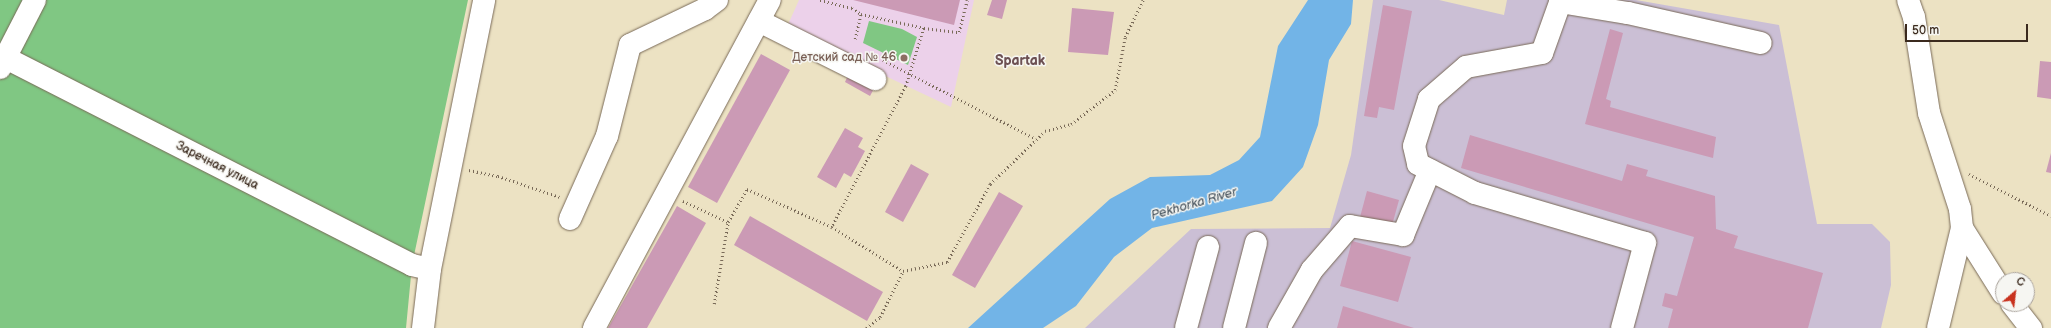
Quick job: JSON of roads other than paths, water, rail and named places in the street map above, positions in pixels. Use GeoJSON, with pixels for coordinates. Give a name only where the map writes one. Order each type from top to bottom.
{"type":"FeatureCollection","features":[{"type":"Feature","properties":{"kind":"street"},"geometry":{"type":"LineString","coordinates":[[2,60],[35,0]]}},
{"type":"Feature","properties":{"kind":"street"},"geometry":{"type":"LineString","coordinates":[[423,328],[430,269],[484,0]]}},
{"type":"Feature","properties":{"kind":"street"},"geometry":{"type":"LineString","coordinates":[[574,211],[607,136],[630,45],[705,9],[716,0]]}},
{"type":"Feature","properties":{"kind":"street"},"geometry":{"type":"LineString","coordinates":[[594,328],[770,0]]}},
{"type":"Feature","properties":{"kind":"street"},"geometry":{"type":"LineString","coordinates":[[1908,0],[1914,17],[1929,113],[1960,209],[1962,228],[1938,328]]}},
{"type":"Feature","properties":{"kind":"street"},"geometry":{"type":"LineString","coordinates":[[1622,328],[1645,243],[1474,192],[1418,164],[1414,146],[1429,99],[1466,66],[1542,53],[1561,1],[1628,13],[1761,43]]}},
{"type":"Feature","properties":{"kind":"street"},"geometry":{"type":"LineString","coordinates":[[759,21],[875,79]]}},
{"type":"Feature","properties":{"kind":"street","name":"Заречная улица"},"geometry":{"type":"LineString","coordinates":[[2,60],[412,265],[430,269]]}},
{"type":"Feature","properties":{"kind":"street"},"geometry":{"type":"LineString","coordinates":[[1279,328],[1312,270],[1350,226],[1403,235],[1430,170]]}},
{"type":"Feature","properties":{"kind":"street"},"geometry":{"type":"LineString","coordinates":[[1962,228],[1995,280]]}},
{"type":"Feature","properties":{"kind":"street"},"geometry":{"type":"LineString","coordinates":[[1234,328],[1256,243]]}},
{"type":"Feature","properties":{"kind":"street"},"geometry":{"type":"LineString","coordinates":[[1186,328],[1208,247]]}},
{"type":"Feature","properties":{"kind":"street"},"geometry":{"type":"LineString","coordinates":[[2018,312],[2031,328]]}},
{"type":"Feature","properties":{"kind":"water","name":"Pekhorka River"},"geometry":{"type":"Polygon","coordinates":[[[1308,0],[1353,0],[1351,24],[1329,60],[1318,125],[1303,167],[1272,201],[1152,228],[1114,257],[1076,306],[1043,328],[968,328],[1110,199],[1150,177],[1210,175],[1239,160],[1260,137],[1278,46],[1308,0]]]}},
{"type":"Feature","properties":{"kind":"place","name":"Детский сад № 46"},"geometry":{"type":"Point","coordinates":[904,58]}},
{"type":"Feature","properties":{"kind":"district","name":"Spartak"},"geometry":{"type":"Point","coordinates":[1020,61]}}]}
